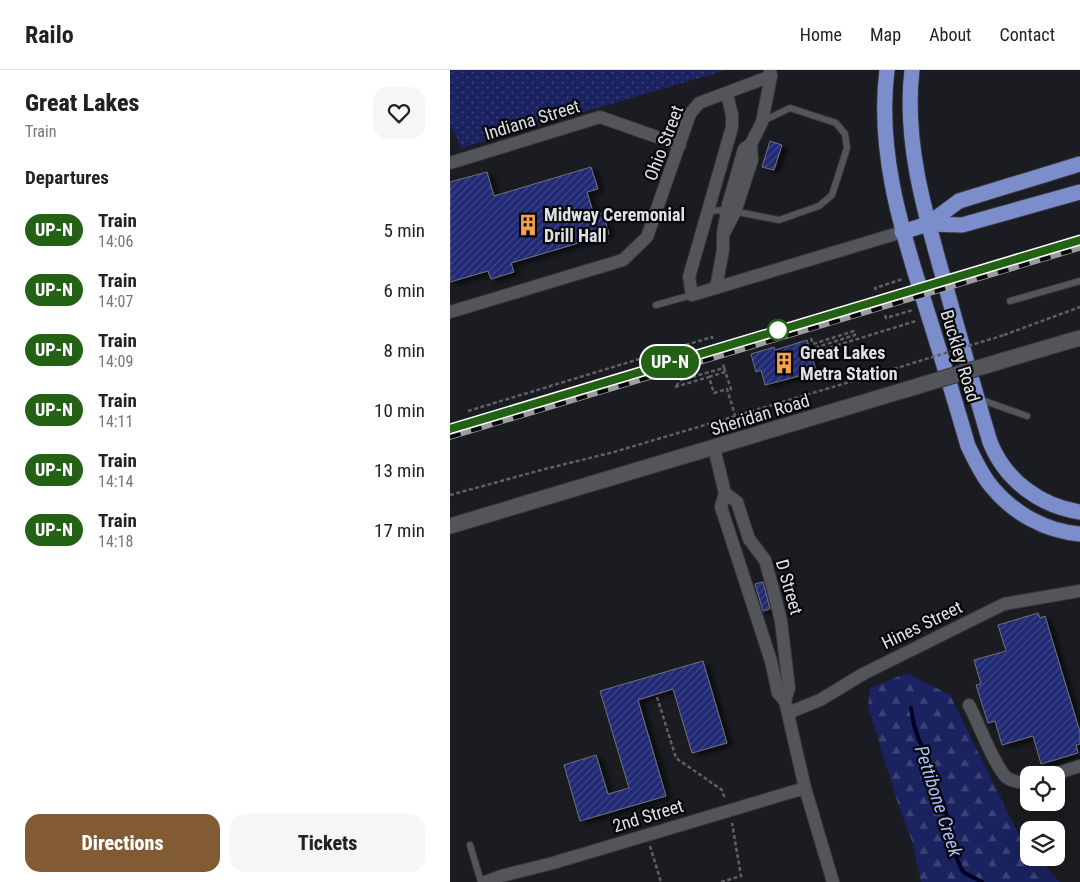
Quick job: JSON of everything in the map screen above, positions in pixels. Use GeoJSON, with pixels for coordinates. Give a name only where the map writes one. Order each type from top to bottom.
{"type":"FeatureCollection","features":[{"type":"Feature","properties":{"kind":"highway","name":"Buckley Road"},"geometry":{"type":"LineString","coordinates":[[887,70],[884,116],[886,140],[891,180],[902,232],[968,446],[990,486],[1012,508],[1031,520],[1049,528],[1080,534]]}},
{"type":"Feature","properties":{"kind":"highway","name":"Buckley Road"},"geometry":{"type":"LineString","coordinates":[[912,70],[910,90],[914,146],[928,224],[995,453],[1013,477],[1026,490],[1044,501],[1063,509],[1080,512]]}},
{"type":"Feature","properties":{"kind":"highway"},"geometry":{"type":"LineString","coordinates":[[928,224],[959,201],[1080,164]]}},
{"type":"Feature","properties":{"kind":"highway"},"geometry":{"type":"LineString","coordinates":[[902,232],[928,224],[962,225],[1080,192]]}},
{"type":"Feature","properties":{"kind":"main road","name":"Sheridan Road"},"geometry":{"type":"LineString","coordinates":[[450,526],[1080,338]]}},
{"type":"Feature","properties":{"kind":"street"},"geometry":{"type":"LineString","coordinates":[[716,288],[723,250],[723,235],[752,160],[751,144],[762,122],[771,73]]}},
{"type":"Feature","properties":{"kind":"street","name":"Ohio Street"},"geometry":{"type":"LineString","coordinates":[[450,312],[623,260],[647,237],[690,114],[694,108],[699,103],[727,94],[771,73]]}},
{"type":"Feature","properties":{"kind":"street"},"geometry":{"type":"LineString","coordinates":[[727,94],[732,114],[732,127],[689,277],[692,295],[902,232]]}},
{"type":"Feature","properties":{"kind":"street","name":"Indiana Street"},"geometry":{"type":"LineString","coordinates":[[450,162],[600,118],[680,144]]}},
{"type":"Feature","properties":{"kind":"street","name":"D Street"},"geometry":{"type":"LineString","coordinates":[[714,448],[725,493],[721,506],[771,662],[778,693],[787,707]]}},
{"type":"Feature","properties":{"kind":"street","name":"D Street"},"geometry":{"type":"LineString","coordinates":[[725,493],[737,502],[746,532],[765,560],[781,621],[789,688],[787,707],[805,788],[833,882]]}},
{"type":"Feature","properties":{"kind":"street","name":"Hines Street"},"geometry":{"type":"LineString","coordinates":[[787,707],[807,706],[863,674],[1004,604],[1080,591]]}},
{"type":"Feature","properties":{"kind":"street"},"geometry":{"type":"LineString","coordinates":[[969,705],[995,761],[1007,778],[1020,782]]}},
{"type":"Feature","properties":{"kind":"street"},"geometry":{"type":"LineString","coordinates":[[1065,771],[1080,766]]}},
{"type":"Feature","properties":{"kind":"street","name":"2nd Street"},"geometry":{"type":"LineString","coordinates":[[485,882],[805,788]]}},
{"type":"Feature","properties":{"kind":"lane"},"geometry":{"type":"LineString","coordinates":[[708,211],[731,211],[779,220],[819,206],[832,195],[847,148],[845,134],[836,123],[790,108],[762,122]]}},
{"type":"Feature","properties":{"kind":"lane"},"geometry":{"type":"LineString","coordinates":[[1010,301],[1080,281]]}},
{"type":"Feature","properties":{"kind":"lane"},"geometry":{"type":"LineString","coordinates":[[656,306],[692,295]]}},
{"type":"Feature","properties":{"kind":"lane"},"geometry":{"type":"LineString","coordinates":[[978,399],[1028,416]]}},
{"type":"Feature","properties":{"kind":"lane"},"geometry":{"type":"LineString","coordinates":[[470,844],[480,882]]}},
{"type":"Feature","properties":{"kind":"path"},"geometry":{"type":"LineString","coordinates":[[876,290],[875,288],[905,278]]}},
{"type":"Feature","properties":{"kind":"path"},"geometry":{"type":"LineString","coordinates":[[450,495],[614,452],[900,367],[1004,335],[1080,307]]}},
{"type":"Feature","properties":{"kind":"path"},"geometry":{"type":"LineString","coordinates":[[885,315],[886,318],[914,310]]}},
{"type":"Feature","properties":{"kind":"path"},"geometry":{"type":"LineString","coordinates":[[812,338],[813,344],[854,331],[855,336],[814,348],[816,352],[918,321]]}},
{"type":"Feature","properties":{"kind":"path"},"geometry":{"type":"LineString","coordinates":[[468,411],[712,337],[712,339]]}},
{"type":"Feature","properties":{"kind":"path"},"geometry":{"type":"LineString","coordinates":[[725,372],[675,387],[681,380],[723,366],[731,389],[729,394]]}},
{"type":"Feature","properties":{"kind":"path"},"geometry":{"type":"LineString","coordinates":[[709,377],[714,393],[728,389],[735,415]]}},
{"type":"Feature","properties":{"kind":"path"},"geometry":{"type":"LineString","coordinates":[[657,697],[676,758],[722,790],[729,810],[741,876],[721,882]]}},
{"type":"Feature","properties":{"kind":"path"},"geometry":{"type":"LineString","coordinates":[[649,842],[660,882]]}},
{"type":"Feature","properties":{"kind":"green space"},"geometry":{"type":"Polygon","coordinates":[[[450,70],[727,70],[461,148],[456,135],[450,127],[450,70]]]}},
{"type":"Feature","properties":{"kind":"green space"},"geometry":{"type":"Polygon","coordinates":[[[907,673],[950,695],[1020,837],[1020,866],[1045,866],[1060,882],[921,882],[912,841],[899,807],[868,707],[870,688],[907,673]]]}},
{"type":"Feature","properties":{"kind":"building"},"geometry":{"type":"Polygon","coordinates":[[[770,141],[782,145],[774,170],[762,167],[770,141]]]}},
{"type":"Feature","properties":{"kind":"building","name":"Midway Ceremonial Drill Hall"},"geometry":{"type":"Polygon","coordinates":[[[591,167],[598,189],[587,192],[594,215],[603,213],[609,234],[511,263],[514,272],[491,279],[488,271],[450,282],[450,182],[487,172],[494,196],[591,167]]]}},
{"type":"Feature","properties":{"kind":"building","name":"Great Lakes Metra Station"},"geometry":{"type":"Polygon","coordinates":[[[807,340],[816,370],[765,385],[761,370],[756,372],[751,354],[774,347],[775,350],[807,340]]]}},
{"type":"Feature","properties":{"kind":"building"},"geometry":{"type":"Polygon","coordinates":[[[763,582],[770,609],[763,611],[755,584],[763,582]]]}},
{"type":"Feature","properties":{"kind":"building"},"geometry":{"type":"Polygon","coordinates":[[[1038,613],[1040,618],[1045,616],[1080,732],[1080,744],[1076,745],[1078,753],[1041,764],[1033,736],[1002,745],[995,721],[988,723],[976,685],[981,684],[974,660],[1006,651],[998,625],[1038,613]]]}},
{"type":"Feature","properties":{"kind":"building"},"geometry":{"type":"Polygon","coordinates":[[[703,661],[727,743],[692,753],[673,689],[638,700],[666,796],[580,821],[564,765],[596,755],[608,794],[629,788],[600,691],[703,661]]]}},
{"type":"Feature","properties":{"kind":"waterway","name":"Pettibone Creek"},"geometry":{"type":"LineString","coordinates":[[911,708],[919,740],[928,757],[944,806],[953,837],[954,852],[963,872],[982,882]]}},
{"type":"Feature","properties":{"kind":"railway"},"geometry":{"type":"LineString","coordinates":[[450,429],[1080,240]]}},
{"type":"Feature","properties":{"kind":"railway"},"geometry":{"type":"LineString","coordinates":[[450,437],[1080,248]]}},
{"type":"Feature","properties":{"kind":"train","name":"UP-N"},"geometry":{"type":"LineString","coordinates":[[450,429],[1080,240]]}},
{"type":"Feature","properties":{"kind":"place","name":"Midway Ceremonial Drill Hall"},"geometry":{"type":"Point","coordinates":[528,225]}},
{"type":"Feature","properties":{"kind":"place","name":"Great Lakes Metra Station"},"geometry":{"type":"Point","coordinates":[784,363]}}]}
